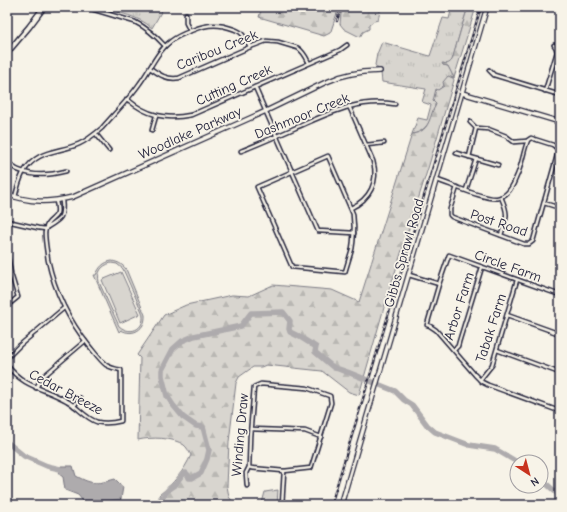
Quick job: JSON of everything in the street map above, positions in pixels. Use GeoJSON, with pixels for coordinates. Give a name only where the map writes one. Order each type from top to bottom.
{"type":"FeatureCollection","features":[{"type":"Feature","properties":{"kind":"main road"},"geometry":{"type":"LineString","coordinates":[[7,53],[29,28],[44,7]]}},
{"type":"Feature","properties":{"kind":"main road","name":"Gibbs Sprawl Road"},"geometry":{"type":"LineString","coordinates":[[341,505],[487,7]]}},
{"type":"Feature","properties":{"kind":"main road","name":"Woodlake Parkway"},"geometry":{"type":"LineString","coordinates":[[7,194],[22,199],[37,201],[62,200],[80,194],[266,112],[324,83],[363,72],[380,71]]}},
{"type":"Feature","properties":{"kind":"main road"},"geometry":{"type":"LineString","coordinates":[[462,93],[560,122]]}},
{"type":"Feature","properties":{"kind":"street"},"geometry":{"type":"LineString","coordinates":[[85,7],[135,22],[154,34],[165,46]]}},
{"type":"Feature","properties":{"kind":"street"},"geometry":{"type":"LineString","coordinates":[[186,14],[186,23],[190,31]]}},
{"type":"Feature","properties":{"kind":"street"},"geometry":{"type":"LineString","coordinates":[[14,197],[24,172],[39,157],[48,152],[80,144],[96,134],[140,83],[165,46],[178,36],[204,26],[219,25],[231,28],[243,34],[250,47]]}},
{"type":"Feature","properties":{"kind":"street","name":"Caribou Creek"},"geometry":{"type":"LineString","coordinates":[[150,68],[164,77],[179,78],[266,41],[278,42],[301,50],[309,63]]}},
{"type":"Feature","properties":{"kind":"street","name":"Cutting Creek"},"geometry":{"type":"LineString","coordinates":[[127,99],[140,109],[156,116],[174,118],[191,115],[340,50],[347,45]]}},
{"type":"Feature","properties":{"kind":"street"},"geometry":{"type":"LineString","coordinates":[[545,91],[557,52],[554,45]]}},
{"type":"Feature","properties":{"kind":"street"},"geometry":{"type":"LineString","coordinates":[[489,70],[494,75],[560,96]]}},
{"type":"Feature","properties":{"kind":"street"},"geometry":{"type":"LineString","coordinates":[[255,87],[318,231],[354,233]]}},
{"type":"Feature","properties":{"kind":"street","name":"Dashmoor Creek"},"geometry":{"type":"LineString","coordinates":[[240,151],[335,110],[373,102],[395,104]]}},
{"type":"Feature","properties":{"kind":"street"},"geometry":{"type":"LineString","coordinates":[[349,106],[375,168],[375,175],[369,194],[364,200],[351,208]]}},
{"type":"Feature","properties":{"kind":"street"},"geometry":{"type":"LineString","coordinates":[[152,130],[156,116]]}},
{"type":"Feature","properties":{"kind":"street"},"geometry":{"type":"LineString","coordinates":[[470,122],[476,128],[488,129],[506,136],[514,142],[527,141],[531,138],[558,148],[544,203],[560,208]]}},
{"type":"Feature","properties":{"kind":"street"},"geometry":{"type":"LineString","coordinates":[[469,157],[476,128]]}},
{"type":"Feature","properties":{"kind":"street"},"geometry":{"type":"LineString","coordinates":[[96,134],[109,150]]}},
{"type":"Feature","properties":{"kind":"street"},"geometry":{"type":"LineString","coordinates":[[436,180],[491,199],[504,196],[509,191],[517,177],[527,141]]}},
{"type":"Feature","properties":{"kind":"street"},"geometry":{"type":"LineString","coordinates":[[366,145],[384,143]]}},
{"type":"Feature","properties":{"kind":"street"},"geometry":{"type":"LineString","coordinates":[[456,152],[498,165]]}},
{"type":"Feature","properties":{"kind":"street"},"geometry":{"type":"LineString","coordinates":[[328,156],[353,214],[354,233],[352,249],[345,272],[292,267],[256,187],[293,172],[328,156]]}},
{"type":"Feature","properties":{"kind":"street"},"geometry":{"type":"LineString","coordinates":[[466,190],[476,159]]}},
{"type":"Feature","properties":{"kind":"street"},"geometry":{"type":"LineString","coordinates":[[10,164],[18,170],[38,175],[54,174],[66,171]]}},
{"type":"Feature","properties":{"kind":"street","name":"Post Road"},"geometry":{"type":"LineString","coordinates":[[457,187],[450,209],[450,216],[524,244],[529,244],[532,242],[544,203]]}},
{"type":"Feature","properties":{"kind":"street"},"geometry":{"type":"LineString","coordinates":[[501,197],[507,214],[501,235]]}},
{"type":"Feature","properties":{"kind":"street"},"geometry":{"type":"LineString","coordinates":[[7,226],[8,221],[46,229],[59,220],[63,213],[62,200]]}},
{"type":"Feature","properties":{"kind":"street"},"geometry":{"type":"LineString","coordinates":[[36,388],[45,375],[86,341],[64,308],[50,270],[45,237],[48,222],[55,216],[58,209],[56,201]]}},
{"type":"Feature","properties":{"kind":"street"},"geometry":{"type":"LineString","coordinates":[[55,216],[59,220]]}},
{"type":"Feature","properties":{"kind":"street"},"geometry":{"type":"LineString","coordinates":[[7,251],[11,274],[18,297],[7,306]]}},
{"type":"Feature","properties":{"kind":"street","name":"Circle Farm"},"geometry":{"type":"LineString","coordinates":[[438,284],[448,255],[560,296]]}},
{"type":"Feature","properties":{"kind":"street","name":"Arbor Farm"},"geometry":{"type":"LineString","coordinates":[[454,350],[458,346],[482,267]]}},
{"type":"Feature","properties":{"kind":"street"},"geometry":{"type":"LineString","coordinates":[[409,275],[438,284],[427,325],[436,330],[480,380],[488,385],[560,410]]}},
{"type":"Feature","properties":{"kind":"street","name":"Tabak Farm"},"geometry":{"type":"LineString","coordinates":[[480,380],[490,368],[517,280]]}},
{"type":"Feature","properties":{"kind":"street"},"geometry":{"type":"LineString","coordinates":[[7,358],[20,345],[64,308]]}},
{"type":"Feature","properties":{"kind":"street"},"geometry":{"type":"LineString","coordinates":[[507,315],[560,334]]}},
{"type":"Feature","properties":{"kind":"street","name":"Cedar Breeze"},"geometry":{"type":"LineString","coordinates":[[7,365],[18,378],[36,388],[68,402],[88,418],[106,424],[121,421],[121,370],[110,367],[101,361],[86,341]]}},
{"type":"Feature","properties":{"kind":"street"},"geometry":{"type":"LineString","coordinates":[[496,350],[560,373]]}},
{"type":"Feature","properties":{"kind":"street","name":"Winding Draw"},"geometry":{"type":"LineString","coordinates":[[246,486],[246,473],[249,467],[254,387],[261,384],[302,387],[330,396],[331,403],[321,437]]}},
{"type":"Feature","properties":{"kind":"street"},"geometry":{"type":"LineString","coordinates":[[74,406],[80,398]]}},
{"type":"Feature","properties":{"kind":"street"},"geometry":{"type":"LineString","coordinates":[[249,467],[284,470],[311,468],[321,437],[305,431],[251,430]]}},
{"type":"Feature","properties":{"kind":"street"},"geometry":{"type":"LineString","coordinates":[[282,505],[284,470]]}},
{"type":"Feature","properties":{"kind":"green space"},"geometry":{"type":"Polygon","coordinates":[[[102,7],[164,7],[152,28],[135,18],[102,7]]]}},
{"type":"Feature","properties":{"kind":"green space"},"geometry":{"type":"Polygon","coordinates":[[[262,7],[339,7],[330,33],[324,36],[259,17],[262,7]]]}},
{"type":"Feature","properties":{"kind":"green space"},"geometry":{"type":"Polygon","coordinates":[[[343,7],[381,7],[378,20],[369,25],[369,29],[363,32],[360,37],[344,29],[340,24],[343,7]]]}},
{"type":"Feature","properties":{"kind":"green space"},"geometry":{"type":"Polygon","coordinates":[[[452,7],[468,7],[452,61],[448,64],[443,63],[443,65],[448,66],[454,77],[448,77],[444,86],[438,90],[434,111],[428,123],[419,132],[412,134],[418,118],[427,120],[431,105],[422,102],[426,89],[382,82],[381,73],[375,65],[377,54],[382,42],[430,56],[443,18],[449,19],[452,7]]]}},
{"type":"Feature","properties":{"kind":"green space"},"geometry":{"type":"Polygon","coordinates":[[[468,7],[476,7],[454,78],[448,66],[443,65],[442,63],[445,64],[452,60],[468,7]]]}},
{"type":"Feature","properties":{"kind":"green space"},"geometry":{"type":"Polygon","coordinates":[[[448,76],[454,80],[385,304],[359,395],[349,392],[322,371],[266,365],[261,367],[253,367],[239,377],[236,383],[229,442],[227,486],[229,497],[238,505],[160,505],[159,495],[178,477],[191,455],[185,446],[174,440],[149,438],[138,440],[140,358],[137,355],[164,315],[186,305],[232,295],[249,296],[273,285],[332,290],[359,302],[412,134],[420,132],[428,124],[436,104],[433,101],[436,89],[438,90],[444,86],[443,82],[448,76]]]}},
{"type":"Feature","properties":{"kind":"green space"},"geometry":{"type":"Polygon","coordinates":[[[112,261],[118,263],[126,269],[145,315],[145,320],[141,328],[134,332],[130,333],[121,330],[119,332],[94,275],[96,275],[102,265],[112,261]],[[111,263],[100,270],[99,282],[119,326],[129,331],[137,329],[140,326],[143,317],[123,269],[117,264],[111,263]]]}},
{"type":"Feature","properties":{"kind":"green space"},"geometry":{"type":"Polygon","coordinates":[[[121,272],[140,314],[120,323],[102,280],[121,272]]]}},
{"type":"Feature","properties":{"kind":"green space"},"geometry":{"type":"Polygon","coordinates":[[[278,490],[277,505],[255,505],[262,503],[265,492],[278,490]]]}},
{"type":"Feature","properties":{"kind":"shaded area"},"geometry":{"type":"Polygon","coordinates":[[[61,466],[73,466],[76,476],[95,483],[115,479],[123,487],[121,499],[110,501],[108,505],[86,505],[78,495],[65,490],[63,477],[59,474],[61,466]]]}},
{"type":"Feature","properties":{"kind":"waterway"},"geometry":{"type":"LineString","coordinates":[[147,505],[156,503],[160,500],[184,474],[186,473],[189,478],[192,478],[201,473],[209,450],[203,427],[196,426],[183,417],[167,396],[162,370],[173,349],[182,341],[194,336],[241,326],[251,313],[283,312],[290,321],[290,332],[316,347],[315,352],[334,368],[395,391],[404,400],[412,405],[427,425],[435,432],[469,445],[495,449],[509,457]]}},
{"type":"Feature","properties":{"kind":"waterway"},"geometry":{"type":"LineString","coordinates":[[7,442],[24,456],[47,466],[60,469],[66,474]]}},
{"type":"Feature","properties":{"kind":"waterway"},"geometry":{"type":"LineString","coordinates":[[549,486],[560,496]]}},
{"type":"Feature","properties":{"kind":"railway"},"geometry":{"type":"LineString","coordinates":[[337,21],[341,7]]}},
{"type":"Feature","properties":{"kind":"railway"},"geometry":{"type":"LineString","coordinates":[[331,505],[481,7]]}}]}
